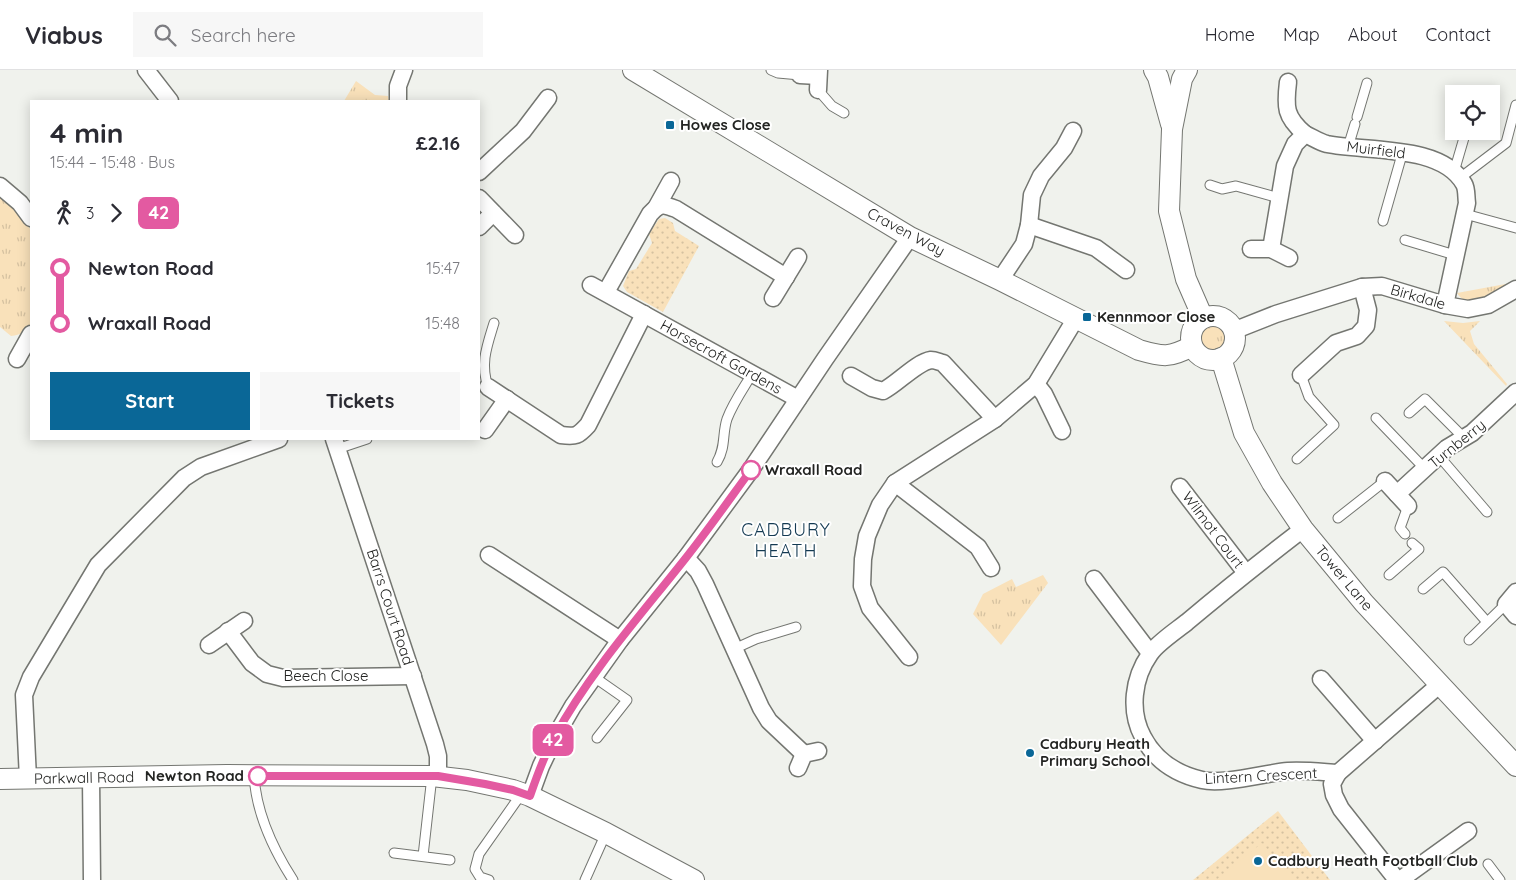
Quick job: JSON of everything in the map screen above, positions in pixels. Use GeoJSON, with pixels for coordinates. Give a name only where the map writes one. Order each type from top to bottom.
{"type":"FeatureCollection","features":[{"type":"Feature","properties":{"kind":"street"},"geometry":{"type":"LineString","coordinates":[[146,70],[169,100]]}},
{"type":"Feature","properties":{"kind":"street"},"geometry":{"type":"LineString","coordinates":[[398,100],[398,86],[404,70]]}},
{"type":"Feature","properties":{"kind":"street"},"geometry":{"type":"LineString","coordinates":[[1154,70],[1158,77],[1172,129]]}},
{"type":"Feature","properties":{"kind":"street"},"geometry":{"type":"LineString","coordinates":[[1187,70],[1182,79],[1172,129],[1170,211],[1186,279],[1203,318]]}},
{"type":"Feature","properties":{"kind":"street","name":"Craven Way"},"geometry":{"type":"LineString","coordinates":[[644,73],[910,237],[1139,350],[1160,356],[1177,354],[1192,346]]}},
{"type":"Feature","properties":{"kind":"street"},"geometry":{"type":"LineString","coordinates":[[800,75],[818,79]]}},
{"type":"Feature","properties":{"kind":"street","name":"Muirfield"},"geometry":{"type":"LineString","coordinates":[[1288,82],[1285,106],[1296,126],[1306,134],[1324,143],[1348,147],[1403,151],[1442,163],[1457,175]]}},
{"type":"Feature","properties":{"kind":"street"},"geometry":{"type":"LineString","coordinates":[[480,171],[523,131],[548,98]]}},
{"type":"Feature","properties":{"kind":"street"},"geometry":{"type":"LineString","coordinates":[[1000,280],[1024,244],[1029,225],[1032,195],[1038,182],[1064,148],[1072,131]]}},
{"type":"Feature","properties":{"kind":"street"},"geometry":{"type":"LineString","coordinates":[[1271,250],[1284,166],[1295,144],[1306,134]]}},
{"type":"Feature","properties":{"kind":"street"},"geometry":{"type":"LineString","coordinates":[[1445,305],[1467,203],[1465,185],[1457,175]]}},
{"type":"Feature","properties":{"kind":"street","name":"Horsecroft Gardens"},"geometry":{"type":"LineString","coordinates":[[671,181],[656,208],[599,288],[798,399]]}},
{"type":"Feature","properties":{"kind":"street"},"geometry":{"type":"LineString","coordinates":[[0,186],[20,203],[30,217]]}},
{"type":"Feature","properties":{"kind":"street"},"geometry":{"type":"LineString","coordinates":[[480,199],[515,235]]}},
{"type":"Feature","properties":{"kind":"street"},"geometry":{"type":"LineString","coordinates":[[656,208],[664,205],[676,209],[786,277]]}},
{"type":"Feature","properties":{"kind":"street"},"geometry":{"type":"LineString","coordinates":[[480,226],[493,213]]}},
{"type":"Feature","properties":{"kind":"street"},"geometry":{"type":"LineString","coordinates":[[1029,225],[1096,248],[1126,270]]}},
{"type":"Feature","properties":{"kind":"street"},"geometry":{"type":"LineString","coordinates":[[526,795],[555,737],[594,677],[620,640],[686,558],[750,471],[910,237]]}},
{"type":"Feature","properties":{"kind":"street"},"geometry":{"type":"LineString","coordinates":[[1251,249],[1271,250],[1289,258]]}},
{"type":"Feature","properties":{"kind":"street"},"geometry":{"type":"LineString","coordinates":[[773,298],[798,257]]}},
{"type":"Feature","properties":{"kind":"street","name":"Birkdale"},"geometry":{"type":"LineString","coordinates":[[1233,331],[1276,314],[1362,287],[1382,286],[1445,305],[1468,309],[1488,305],[1514,293]]}},
{"type":"Feature","properties":{"kind":"street"},"geometry":{"type":"LineString","coordinates":[[1301,375],[1336,343],[1357,336],[1366,326],[1368,310],[1362,287]]}},
{"type":"Feature","properties":{"kind":"street","name":"Horsecroft Gardens"},"geometry":{"type":"LineString","coordinates":[[488,387],[561,435],[574,437],[580,434],[588,425],[644,314]]}},
{"type":"Feature","properties":{"kind":"street"},"geometry":{"type":"LineString","coordinates":[[1220,317],[1227,321],[1233,331],[1234,338],[1231,350],[1221,358],[1206,359],[1199,355],[1192,346],[1192,331],[1194,326],[1203,318],[1220,317]]}},
{"type":"Feature","properties":{"kind":"street"},"geometry":{"type":"LineString","coordinates":[[909,657],[870,608],[862,586],[863,559],[867,536],[880,505],[895,483],[995,419],[1036,384],[1076,318]]}},
{"type":"Feature","properties":{"kind":"street"},"geometry":{"type":"LineString","coordinates":[[17,359],[30,336]]}},
{"type":"Feature","properties":{"kind":"street","name":"Tower Lane"},"geometry":{"type":"LineString","coordinates":[[1221,358],[1244,433],[1272,484],[1303,529],[1364,603],[1439,685],[1513,756]]}},
{"type":"Feature","properties":{"kind":"street"},"geometry":{"type":"LineString","coordinates":[[851,376],[872,388],[883,391],[893,386],[922,364],[933,360],[943,363],[995,419]]}},
{"type":"Feature","properties":{"kind":"street"},"geometry":{"type":"LineString","coordinates":[[1036,384],[1044,394],[1062,431]]}},
{"type":"Feature","properties":{"kind":"street","name":"Turnberry"},"geometry":{"type":"LineString","coordinates":[[1403,500],[1425,469],[1447,448],[1472,433],[1516,392]]}},
{"type":"Feature","properties":{"kind":"street"},"geometry":{"type":"LineString","coordinates":[[485,430],[507,400]]}},
{"type":"Feature","properties":{"kind":"street"},"geometry":{"type":"LineString","coordinates":[[28,779],[24,695],[31,678],[98,565],[184,478],[200,467],[276,440]]}},
{"type":"Feature","properties":{"kind":"street","name":"Barrs Court Road"},"geometry":{"type":"LineString","coordinates":[[336,444],[435,744],[438,756],[435,776]]}},
{"type":"Feature","properties":{"kind":"street"},"geometry":{"type":"LineString","coordinates":[[1386,481],[1403,500]]}},
{"type":"Feature","properties":{"kind":"street"},"geometry":{"type":"LineString","coordinates":[[895,483],[978,547],[992,568]]}},
{"type":"Feature","properties":{"kind":"street","name":"Wilmot Court"},"geometry":{"type":"LineString","coordinates":[[1180,487],[1246,573]]}},
{"type":"Feature","properties":{"kind":"street","name":"Lintern Crescent"},"geometry":{"type":"LineString","coordinates":[[1303,529],[1246,573],[1150,653],[1138,677],[1133,706],[1138,729],[1149,749],[1165,764],[1182,774],[1204,781],[1228,780],[1289,771],[1338,773],[1439,685]]}},
{"type":"Feature","properties":{"kind":"street"},"geometry":{"type":"LineString","coordinates":[[489,555],[620,640]]}},
{"type":"Feature","properties":{"kind":"street"},"geometry":{"type":"LineString","coordinates":[[686,558],[698,571],[752,690],[769,721],[807,758]]}},
{"type":"Feature","properties":{"kind":"street"},"geometry":{"type":"LineString","coordinates":[[1094,579],[1150,653]]}},
{"type":"Feature","properties":{"kind":"street"},"geometry":{"type":"LineString","coordinates":[[209,645],[244,621]]}},
{"type":"Feature","properties":{"kind":"street","name":"Beech Close"},"geometry":{"type":"LineString","coordinates":[[228,631],[252,663],[268,674],[284,678],[413,676]]}},
{"type":"Feature","properties":{"kind":"street"},"geometry":{"type":"LineString","coordinates":[[1322,679],[1375,741]]}},
{"type":"Feature","properties":{"kind":"street"},"geometry":{"type":"LineString","coordinates":[[1338,773],[1332,784],[1334,795],[1398,880],[1468,831]]}},
{"type":"Feature","properties":{"kind":"street","name":"Parkwall Road"},"geometry":{"type":"LineString","coordinates":[[0,779],[435,776],[467,780],[526,795],[606,833],[694,880]]}},
{"type":"Feature","properties":{"kind":"street"},"geometry":{"type":"LineString","coordinates":[[91,777],[92,880]]}},
{"type":"Feature","properties":{"kind":"lane"},"geometry":{"type":"LineString","coordinates":[[771,70],[778,73],[800,75]]}},
{"type":"Feature","properties":{"kind":"lane"},"geometry":{"type":"LineString","coordinates":[[818,79],[832,106],[844,113]]}},
{"type":"Feature","properties":{"kind":"lane"},"geometry":{"type":"LineString","coordinates":[[1348,147],[1367,83]]}},
{"type":"Feature","properties":{"kind":"lane"},"geometry":{"type":"LineString","coordinates":[[1457,175],[1506,142],[1516,105]]}},
{"type":"Feature","properties":{"kind":"lane"},"geometry":{"type":"LineString","coordinates":[[1457,175],[1464,140]]}},
{"type":"Feature","properties":{"kind":"lane"},"geometry":{"type":"LineString","coordinates":[[1383,221],[1403,151]]}},
{"type":"Feature","properties":{"kind":"lane"},"geometry":{"type":"LineString","coordinates":[[1210,185],[1222,189],[1236,186],[1279,198]]}},
{"type":"Feature","properties":{"kind":"lane"},"geometry":{"type":"LineString","coordinates":[[1464,214],[1516,228]]}},
{"type":"Feature","properties":{"kind":"lane"},"geometry":{"type":"LineString","coordinates":[[1405,240],[1455,255]]}},
{"type":"Feature","properties":{"kind":"lane"},"geometry":{"type":"LineString","coordinates":[[488,387],[483,373],[484,356],[494,323]]}},
{"type":"Feature","properties":{"kind":"lane"},"geometry":{"type":"LineString","coordinates":[[717,462],[724,446],[727,421],[736,400],[752,374]]}},
{"type":"Feature","properties":{"kind":"lane"},"geometry":{"type":"LineString","coordinates":[[1297,458],[1334,425],[1309,397],[1301,375]]}},
{"type":"Feature","properties":{"kind":"lane"},"geometry":{"type":"LineString","coordinates":[[1409,413],[1425,399],[1464,438]]}},
{"type":"Feature","properties":{"kind":"lane"},"geometry":{"type":"LineString","coordinates":[[1376,418],[1425,469]]}},
{"type":"Feature","properties":{"kind":"lane"},"geometry":{"type":"LineString","coordinates":[[336,444],[361,440]]}},
{"type":"Feature","properties":{"kind":"lane"},"geometry":{"type":"LineString","coordinates":[[1439,456],[1488,512]]}},
{"type":"Feature","properties":{"kind":"lane"},"geometry":{"type":"LineString","coordinates":[[1338,518],[1386,481]]}},
{"type":"Feature","properties":{"kind":"lane"},"geometry":{"type":"LineString","coordinates":[[1403,500],[1400,528],[1406,534]]}},
{"type":"Feature","properties":{"kind":"lane"},"geometry":{"type":"LineString","coordinates":[[1389,575],[1419,549],[1412,543]]}},
{"type":"Feature","properties":{"kind":"lane"},"geometry":{"type":"LineString","coordinates":[[1423,589],[1443,572],[1487,622]]}},
{"type":"Feature","properties":{"kind":"lane"},"geometry":{"type":"LineString","coordinates":[[1469,640],[1487,622],[1513,604]]}},
{"type":"Feature","properties":{"kind":"lane"},"geometry":{"type":"LineString","coordinates":[[734,649],[756,639],[796,628]]}},
{"type":"Feature","properties":{"kind":"lane"},"geometry":{"type":"LineString","coordinates":[[594,677],[627,700],[597,738]]}},
{"type":"Feature","properties":{"kind":"lane"},"geometry":{"type":"LineString","coordinates":[[254,776],[262,816],[280,858],[293,880]]}},
{"type":"Feature","properties":{"kind":"lane"},"geometry":{"type":"LineString","coordinates":[[423,856],[435,776]]}},
{"type":"Feature","properties":{"kind":"lane"},"geometry":{"type":"LineString","coordinates":[[489,880],[480,877],[475,869],[479,854],[526,795]]}},
{"type":"Feature","properties":{"kind":"lane"},"geometry":{"type":"LineString","coordinates":[[585,880],[606,833]]}},
{"type":"Feature","properties":{"kind":"lane"},"geometry":{"type":"LineString","coordinates":[[394,853],[450,860]]}},
{"type":"Feature","properties":{"kind":"lane"},"geometry":{"type":"LineString","coordinates":[[1488,864],[1500,880]]}},
{"type":"Feature","properties":{"kind":"green space"},"geometry":{"type":"Polygon","coordinates":[[[356,81],[375,95],[388,96],[389,100],[345,100],[356,81]]]}},
{"type":"Feature","properties":{"kind":"green space"},"geometry":{"type":"Polygon","coordinates":[[[0,195],[19,214],[30,229],[30,325],[22,333],[11,336],[0,327],[0,195]]]}},
{"type":"Feature","properties":{"kind":"green space"},"geometry":{"type":"Polygon","coordinates":[[[665,218],[673,223],[675,231],[699,246],[663,312],[627,292],[623,286],[629,271],[636,269],[652,243],[649,234],[659,219],[665,218]]]}},
{"type":"Feature","properties":{"kind":"green space"},"geometry":{"type":"Polygon","coordinates":[[[1511,283],[1491,295],[1476,301],[1462,299],[1457,293],[1511,283]]]}},
{"type":"Feature","properties":{"kind":"green space"},"geometry":{"type":"Polygon","coordinates":[[[1444,321],[1463,323],[1480,321],[1470,331],[1474,344],[1507,384],[1506,386],[1444,321]]]}},
{"type":"Feature","properties":{"kind":"green space"},"geometry":{"type":"Polygon","coordinates":[[[1213,326],[1222,329],[1225,338],[1222,347],[1213,350],[1204,347],[1201,338],[1204,329],[1213,326]]]}},
{"type":"Feature","properties":{"kind":"green space"},"geometry":{"type":"Polygon","coordinates":[[[1043,575],[1048,583],[1001,645],[973,614],[983,594],[1012,579],[1016,587],[1043,575]]]}},
{"type":"Feature","properties":{"kind":"green space"},"geometry":{"type":"Polygon","coordinates":[[[1278,811],[1330,880],[1193,880],[1278,811]]]}},
{"type":"Feature","properties":{"kind":"green space","name":"Cadbury Heath Football Club"},"geometry":{"type":"Polygon","coordinates":[[[1262,843],[1293,880],[1216,880],[1262,843]]]}},
{"type":"Feature","properties":{"kind":"bus line","name":"42"},"geometry":{"type":"LineString","coordinates":[[258,776],[438,776],[467,780],[513,790],[530,796],[541,766],[573,706],[620,640],[686,558],[751,470]]}},
{"type":"Feature","properties":{"kind":"place","name":"Howes Close"},"geometry":{"type":"Point","coordinates":[670,125]}},
{"type":"Feature","properties":{"kind":"place","name":"Kennmoor Close"},"geometry":{"type":"Point","coordinates":[1087,317]}},
{"type":"Feature","properties":{"kind":"place","name":"Wraxall Road"},"geometry":{"type":"Point","coordinates":[751,470]}},
{"type":"Feature","properties":{"kind":"place","name":"Cadbury Heath Primary School"},"geometry":{"type":"Point","coordinates":[1030,753]}},
{"type":"Feature","properties":{"kind":"place","name":"Newton Road"},"geometry":{"type":"Point","coordinates":[258,776]}},
{"type":"Feature","properties":{"kind":"place","name":"Cadbury Heath Football Club"},"geometry":{"type":"Point","coordinates":[1258,861]}},
{"type":"Feature","properties":{"kind":"district","name":"CADBURY HEATH"},"geometry":{"type":"Point","coordinates":[786,540]}}]}
